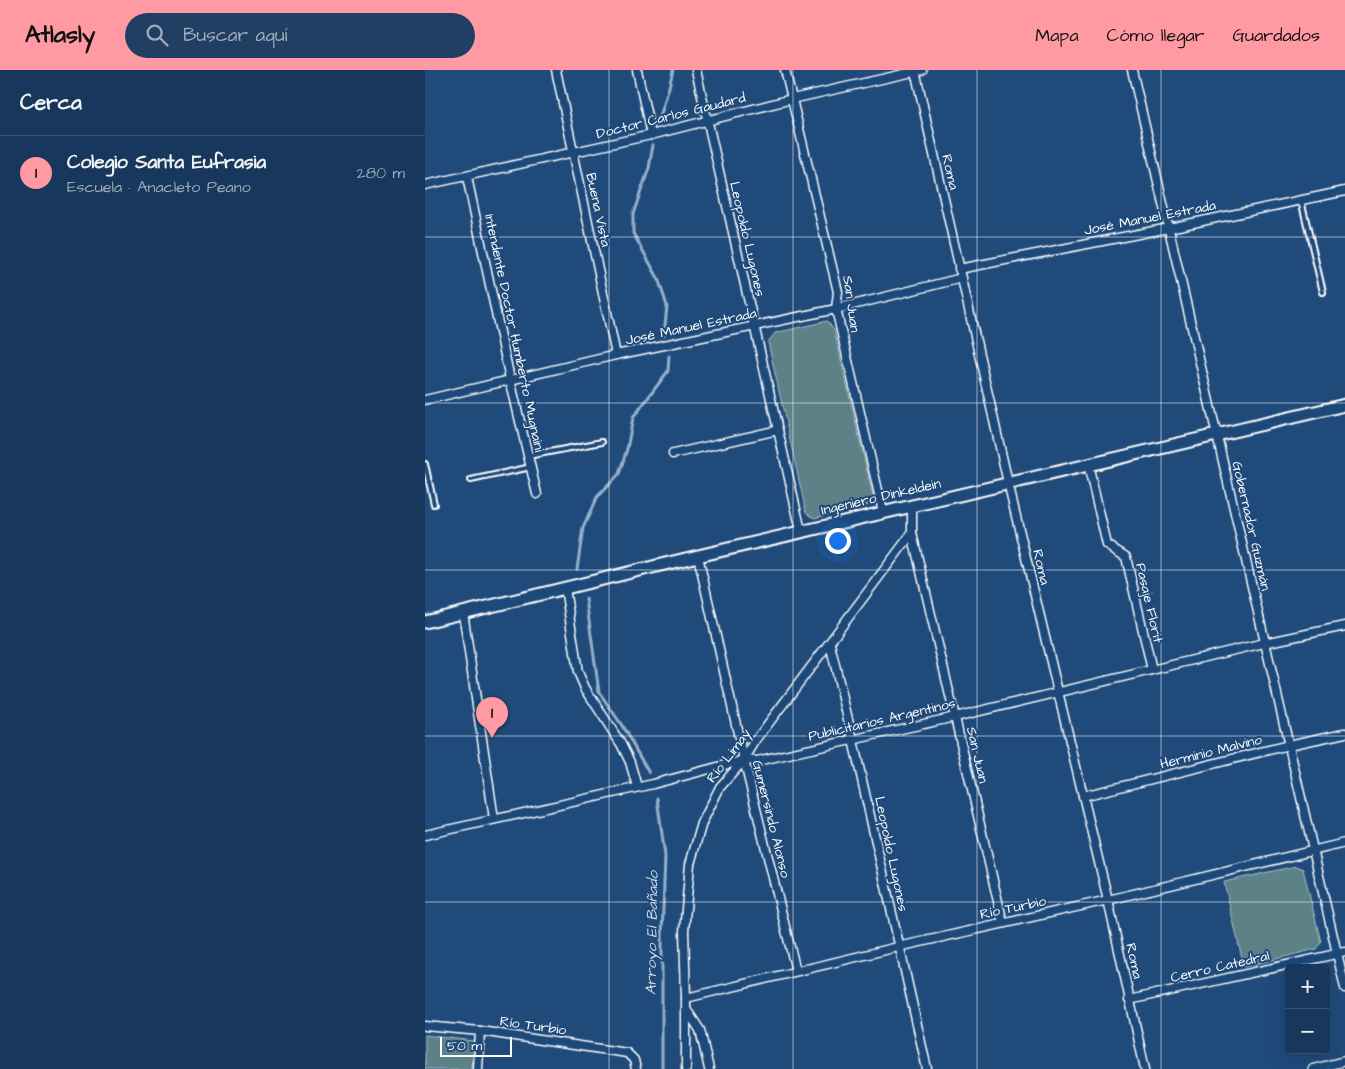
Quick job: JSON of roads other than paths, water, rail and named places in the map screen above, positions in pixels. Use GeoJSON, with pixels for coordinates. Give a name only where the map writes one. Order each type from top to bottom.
{"type":"FeatureCollection","features":[{"type":"Feature","properties":{"kind":"main road","name":"Ingeniero Dinkeldein"},"geometry":{"type":"LineString","coordinates":[[425,622],[801,531],[1345,405]]}},
{"type":"Feature","properties":{"kind":"street","name":"Buena Vista"},"geometry":{"type":"LineString","coordinates":[[556,70],[616,355]]}},
{"type":"Feature","properties":{"kind":"street"},"geometry":{"type":"LineString","coordinates":[[637,70],[651,135]]}},
{"type":"Feature","properties":{"kind":"street","name":"Leopoldo Lugones"},"geometry":{"type":"LineString","coordinates":[[696,70],[801,531]]}},
{"type":"Feature","properties":{"kind":"street","name":"San Juan"},"geometry":{"type":"LineString","coordinates":[[785,70],[838,292],[836,309],[883,512]]}},
{"type":"Feature","properties":{"kind":"street","name":"Doctor Carlos Gaudard"},"geometry":{"type":"LineString","coordinates":[[425,185],[651,135],[792,99],[917,70]]}},
{"type":"Feature","properties":{"kind":"street","name":"Roma"},"geometry":{"type":"LineString","coordinates":[[917,70],[959,268],[1008,483],[1108,900],[1145,1069]]}},
{"type":"Feature","properties":{"kind":"street","name":"Gobernador Guzmán"},"geometry":{"type":"LineString","coordinates":[[1132,70],[1264,643],[1314,850],[1341,952],[1345,988]]}},
{"type":"Feature","properties":{"kind":"street","name":"Intendente Doctor Humberto Mugnaini"},"geometry":{"type":"LineString","coordinates":[[467,177],[510,379],[537,494]]}},
{"type":"Feature","properties":{"kind":"street","name":"José Manuel Estrada"},"geometry":{"type":"LineString","coordinates":[[959,268],[1169,228],[1345,191]]}},
{"type":"Feature","properties":{"kind":"street","name":"José Manuel Estrada"},"geometry":{"type":"LineString","coordinates":[[425,400],[616,355],[836,309],[962,278]]}},
{"type":"Feature","properties":{"kind":"street"},"geometry":{"type":"LineString","coordinates":[[673,454],[778,430]]}},
{"type":"Feature","properties":{"kind":"street","name":"Pasaje Florit"},"geometry":{"type":"LineString","coordinates":[[1088,464],[1107,545],[1126,556],[1152,670]]}},
{"type":"Feature","properties":{"kind":"street","name":"San Juan"},"geometry":{"type":"LineString","coordinates":[[913,505],[912,533],[1003,923]]}},
{"type":"Feature","properties":{"kind":"street","name":"Río Limay"},"geometry":{"type":"LineString","coordinates":[[686,1069],[685,931],[690,864],[702,823],[720,787],[744,760],[756,740],[912,533]]}},
{"type":"Feature","properties":{"kind":"street","name":"Gumersindo Alonso"},"geometry":{"type":"LineString","coordinates":[[697,556],[744,760],[796,971]]}},
{"type":"Feature","properties":{"kind":"street"},"geometry":{"type":"LineString","coordinates":[[565,588],[578,672],[585,688],[621,744],[630,762],[637,787]]}},
{"type":"Feature","properties":{"kind":"street"},"geometry":{"type":"LineString","coordinates":[[463,612],[494,819]]}},
{"type":"Feature","properties":{"kind":"street","name":"Publicitarios Argentinos"},"geometry":{"type":"LineString","coordinates":[[425,835],[637,787],[744,760],[757,761],[853,740],[1264,643],[1345,626]]}},
{"type":"Feature","properties":{"kind":"street","name":"Leopoldo Lugones"},"geometry":{"type":"LineString","coordinates":[[830,644],[927,1069]]}},
{"type":"Feature","properties":{"kind":"street","name":"Herminio Malvino"},"geometry":{"type":"LineString","coordinates":[[1083,796],[1345,733]]}},
{"type":"Feature","properties":{"kind":"street","name":"Río Turbio"},"geometry":{"type":"LineString","coordinates":[[686,998],[1345,843]]}},
{"type":"Feature","properties":{"kind":"street","name":"Cerro Catedral"},"geometry":{"type":"LineString","coordinates":[[1129,1000],[1341,952]]}},
{"type":"Feature","properties":{"kind":"street"},"geometry":{"type":"LineString","coordinates":[[686,1009],[700,1030],[709,1069]]}},
{"type":"Feature","properties":{"kind":"street","name":"Río Turbio"},"geometry":{"type":"LineString","coordinates":[[425,1026],[480,1031],[627,1053],[634,1060],[636,1069]]}},
{"type":"Feature","properties":{"kind":"street"},"geometry":{"type":"LineString","coordinates":[[478,1069],[480,1031]]}},
{"type":"Feature","properties":{"kind":"street"},"geometry":{"type":"LineString","coordinates":[[1313,1069],[1345,1062]]}},
{"type":"Feature","properties":{"kind":"lane"},"geometry":{"type":"LineString","coordinates":[[1301,200],[1323,292]]}},
{"type":"Feature","properties":{"kind":"lane"},"geometry":{"type":"LineString","coordinates":[[528,456],[603,442]]}},
{"type":"Feature","properties":{"kind":"lane"},"geometry":{"type":"LineString","coordinates":[[425,464],[434,504]]}},
{"type":"Feature","properties":{"kind":"lane"},"geometry":{"type":"LineString","coordinates":[[471,480],[531,467]]}},
{"type":"Feature","properties":{"kind":"waterway","name":"Arroyo El Bañado"},"geometry":{"type":"LineString","coordinates":[[660,117],[673,70]]}},
{"type":"Feature","properties":{"kind":"waterway","name":"Arroyo El Bañado"},"geometry":{"type":"LineString","coordinates":[[653,145],[649,168],[633,214],[633,233],[658,278],[667,306],[664,335]]}},
{"type":"Feature","properties":{"kind":"waterway","name":"Arroyo El Bañado"},"geometry":{"type":"LineString","coordinates":[[577,569],[583,528],[597,497],[619,474],[627,449],[633,418],[668,371],[669,356]]}},
{"type":"Feature","properties":{"kind":"waterway","name":"Arroyo El Bañado"},"geometry":{"type":"LineString","coordinates":[[586,599],[599,692],[621,724],[649,773]]}},
{"type":"Feature","properties":{"kind":"waterway","name":"Arroyo El Bañado"},"geometry":{"type":"LineString","coordinates":[[657,798],[665,856],[662,936],[662,1069]]}},
{"type":"Feature","properties":{"kind":"place","name":"Colegio Santa Eufrasia"},"geometry":{"type":"Point","coordinates":[492,738]}}]}
